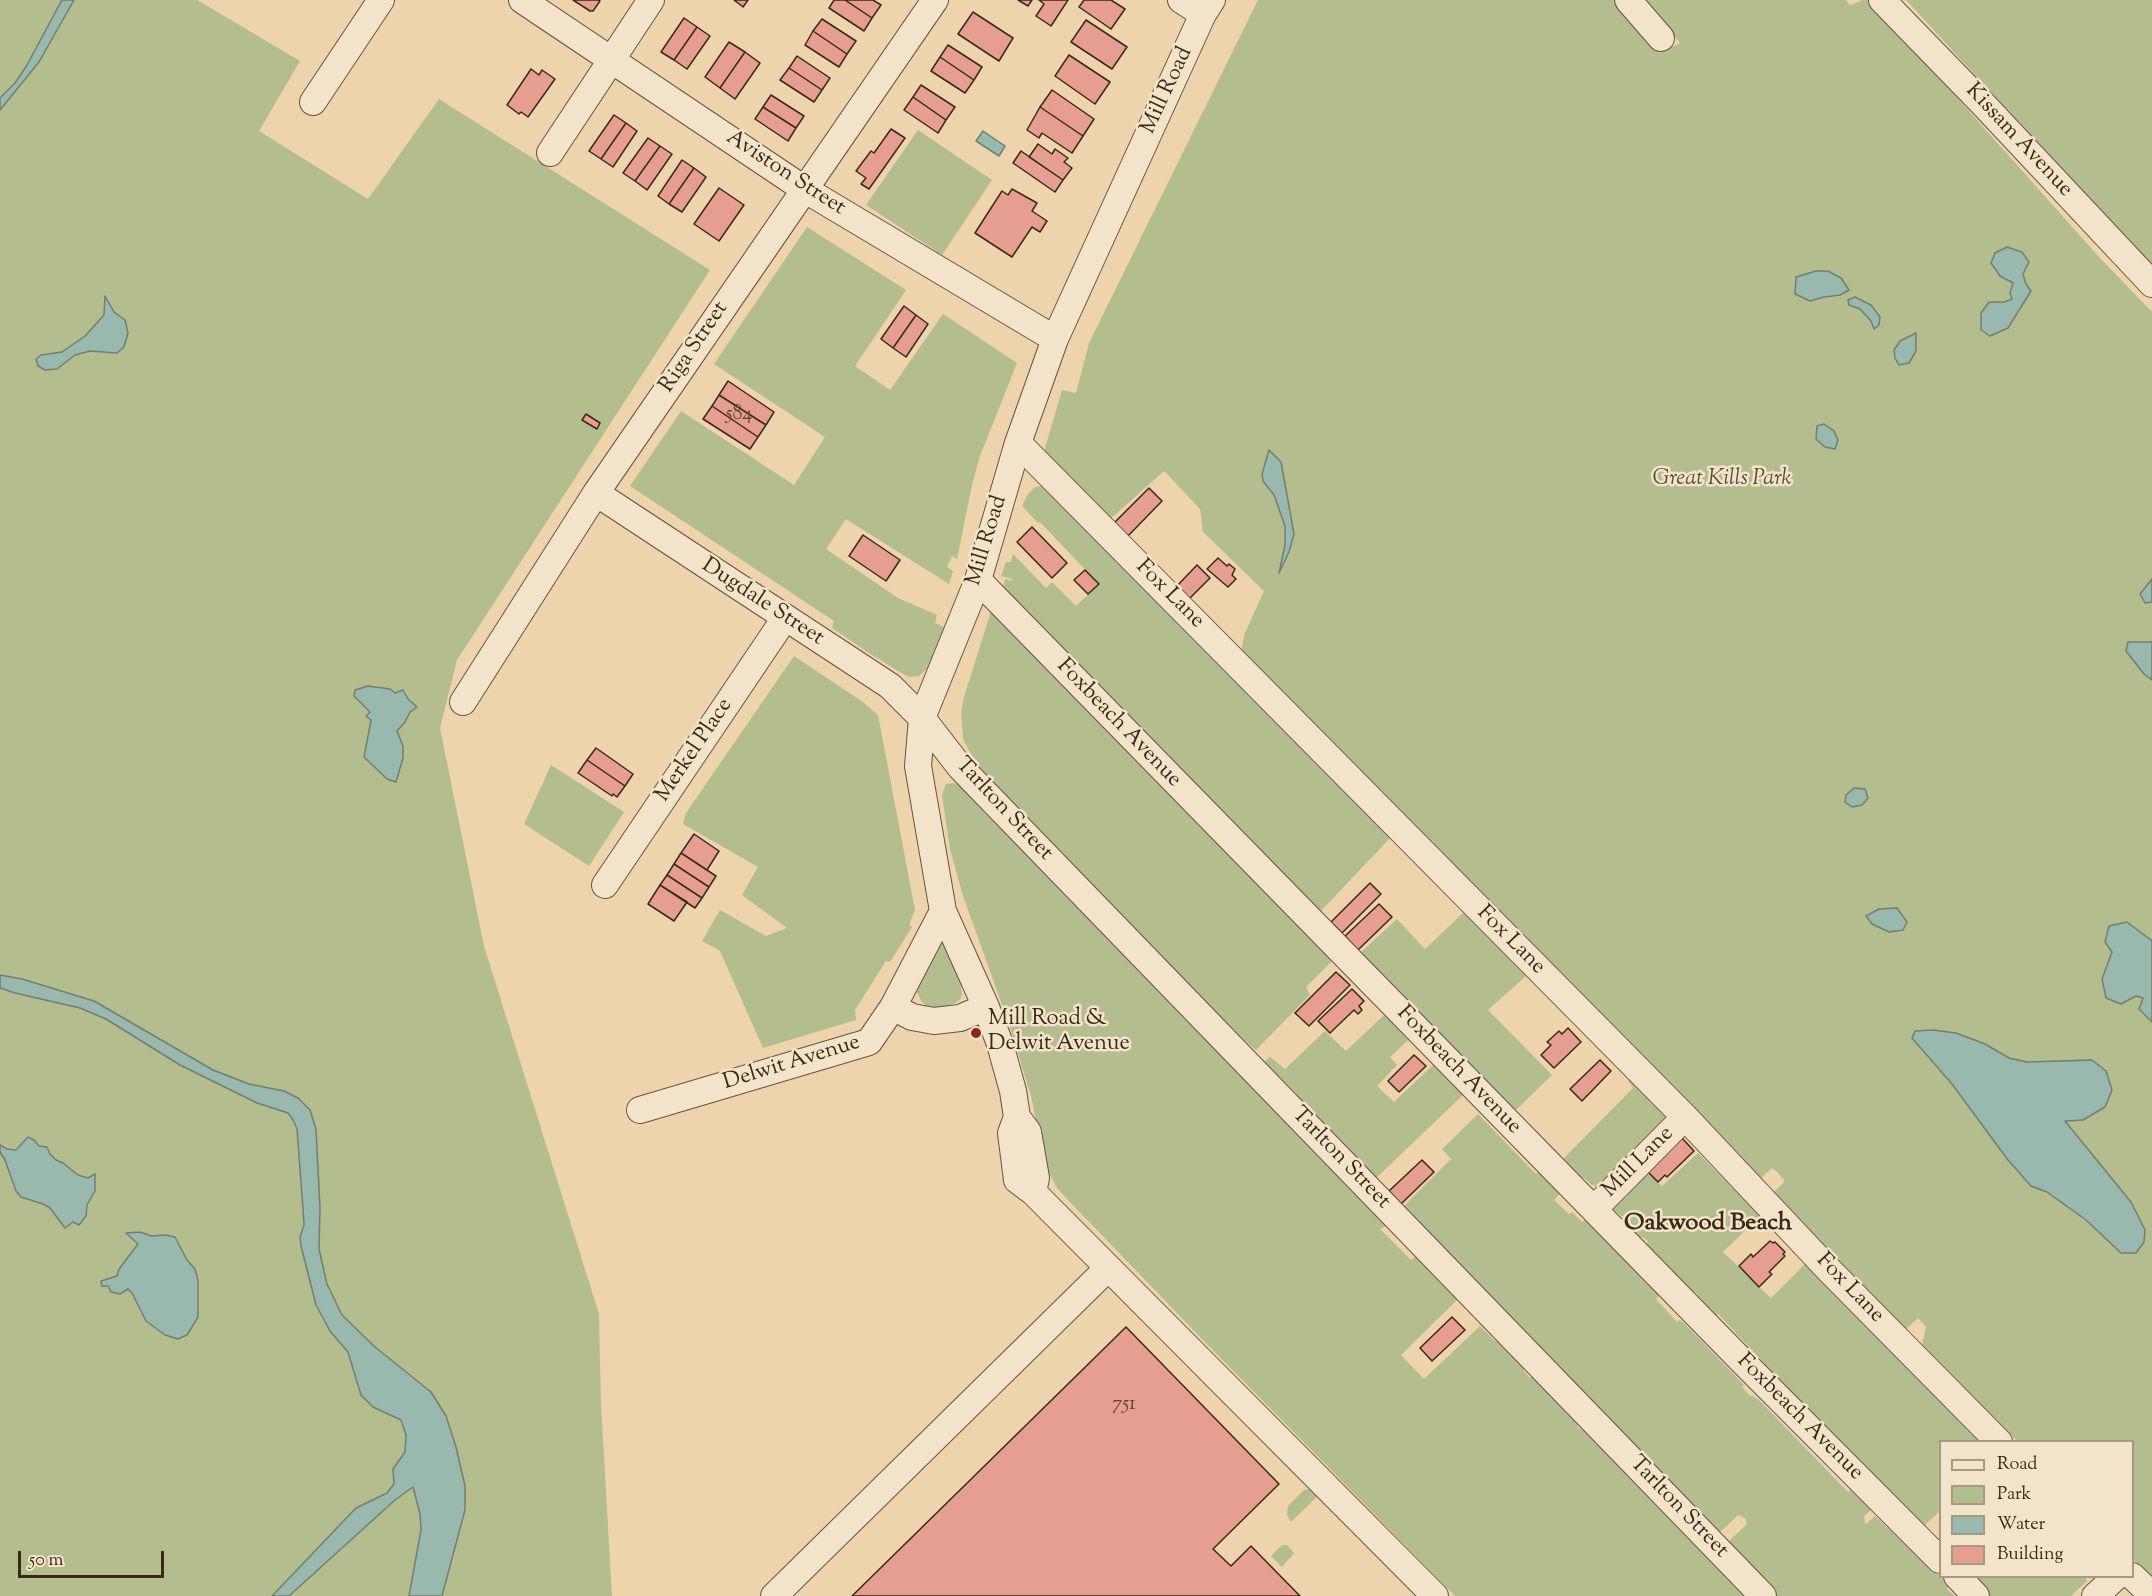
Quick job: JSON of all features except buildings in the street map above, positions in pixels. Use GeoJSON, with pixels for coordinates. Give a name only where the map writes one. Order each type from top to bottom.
{"type":"FeatureCollection","features":[{"type":"Feature","properties":{"kind":"street"},"geometry":{"type":"LineString","coordinates":[[313,102],[381,0]]}},
{"type":"Feature","properties":{"kind":"street","name":"Aviston Street"},"geometry":{"type":"LineString","coordinates":[[522,0],[804,189],[1055,339]]}},
{"type":"Feature","properties":{"kind":"street"},"geometry":{"type":"LineString","coordinates":[[550,153],[651,0]]}},
{"type":"Feature","properties":{"kind":"street","name":"Riga Street"},"geometry":{"type":"LineString","coordinates":[[463,702],[596,494],[935,0]]}},
{"type":"Feature","properties":{"kind":"street"},"geometry":{"type":"LineString","coordinates":[[1181,0],[1208,7]]}},
{"type":"Feature","properties":{"kind":"street"},"geometry":{"type":"LineString","coordinates":[[1628,0],[1661,38]]}},
{"type":"Feature","properties":{"kind":"street","name":"Kissam Avenue"},"geometry":{"type":"LineString","coordinates":[[1882,0],[2152,284]]}},
{"type":"Feature","properties":{"kind":"street","name":"Mill Road"},"geometry":{"type":"LineString","coordinates":[[1017,1117],[1013,1091],[1000,1044],[943,911],[918,766],[922,718],[978,580],[1018,442],[1055,339],[1208,7]]}},
{"type":"Feature","properties":{"kind":"street","name":"Fox Lane"},"geometry":{"type":"LineString","coordinates":[[1018,442],[1685,1118],[1828,1269],[1997,1440]]}},
{"type":"Feature","properties":{"kind":"street","name":"Dugdale Street"},"geometry":{"type":"LineString","coordinates":[[596,494],[890,686],[922,718]]}},
{"type":"Feature","properties":{"kind":"street","name":"Foxbeach Avenue"},"geometry":{"type":"LineString","coordinates":[[978,580],[1939,1558]]}},
{"type":"Feature","properties":{"kind":"street","name":"Merkel Place"},"geometry":{"type":"LineString","coordinates":[[605,885],[785,618]]}},
{"type":"Feature","properties":{"kind":"street","name":"Tarlton Street"},"geometry":{"type":"LineString","coordinates":[[922,718],[960,767],[1763,1596]]}},
{"type":"Feature","properties":{"kind":"street","name":"Delwit Avenue"},"geometry":{"type":"LineString","coordinates":[[640,1110],[869,1042],[893,1007],[943,911]]}},
{"type":"Feature","properties":{"kind":"street"},"geometry":{"type":"LineString","coordinates":[[893,1007],[912,1017],[934,1021],[960,1018],[986,1007]]}},
{"type":"Feature","properties":{"kind":"street"},"geometry":{"type":"LineString","coordinates":[[1017,1117],[1028,1132],[1036,1178],[1033,1192]]}},
{"type":"Feature","properties":{"kind":"street"},"geometry":{"type":"LineString","coordinates":[[1017,1117],[1011,1133],[1017,1180],[1033,1192],[1436,1596]]}},
{"type":"Feature","properties":{"kind":"street","name":"Mill Lane"},"geometry":{"type":"LineString","coordinates":[[1594,1209],[1685,1118]]}},
{"type":"Feature","properties":{"kind":"street"},"geometry":{"type":"LineString","coordinates":[[774,1596],[1108,1268]]}},
{"type":"Feature","properties":{"kind":"street"},"geometry":{"type":"LineString","coordinates":[[2134,1577],[2152,1595]]}},
{"type":"Feature","properties":{"kind":"street"},"geometry":{"type":"LineString","coordinates":[[1959,1578],[1976,1596]]}},
{"type":"Feature","properties":{"kind":"street"},"geometry":{"type":"LineString","coordinates":[[2095,1596],[2115,1578]]}},
{"type":"Feature","properties":{"kind":"green space"},"geometry":{"type":"Polygon","coordinates":[[[0,0],[197,0],[300,61],[259,131],[368,199],[439,99],[710,270],[457,660],[440,728],[484,946],[599,1314],[601,1404],[612,1596],[0,1596],[0,0]]]}},
{"type":"Feature","properties":{"kind":"green space","name":"Great Kills Park"},"geometry":{"type":"Polygon","coordinates":[[[1258,0],[1615,0],[1660,53],[1680,43],[1643,0],[1846,0],[1850,5],[1870,0],[2099,257],[2152,312],[2152,1579],[2134,1560],[2134,1440],[2016,1440],[1922,1344],[1926,1327],[1918,1318],[1905,1330],[1772,1194],[1785,1181],[1776,1171],[1772,1168],[1758,1181],[1240,656],[1245,633],[1264,591],[1203,532],[1200,509],[1164,471],[1107,522],[1044,452],[1062,390],[1076,393],[1089,343],[1258,0]]]}},
{"type":"Feature","properties":{"kind":"green space"},"geometry":{"type":"Polygon","coordinates":[[[1906,0],[2152,0],[2152,264],[1965,64],[1906,0]]]}},
{"type":"Feature","properties":{"kind":"green space"},"geometry":{"type":"Polygon","coordinates":[[[918,130],[992,180],[942,255],[866,205],[918,130]]]}},
{"type":"Feature","properties":{"kind":"green space"},"geometry":{"type":"Polygon","coordinates":[[[807,227],[906,290],[855,366],[890,390],[943,314],[1017,363],[980,456],[957,559],[952,556],[947,567],[953,571],[949,584],[846,519],[826,549],[898,598],[937,615],[935,623],[944,627],[927,669],[919,676],[909,677],[872,655],[832,628],[834,621],[630,486],[681,411],[794,485],[825,437],[714,364],[807,227]]]}},
{"type":"Feature","properties":{"kind":"green space"},"geometry":{"type":"Polygon","coordinates":[[[1043,485],[1392,836],[1319,913],[1302,892],[1299,895],[1002,591],[1005,579],[1012,581],[1012,579],[1001,576],[1006,562],[1011,562],[1013,554],[1046,588],[1052,582],[1076,606],[1099,584],[1022,506],[1028,494],[1035,487],[1043,485]]]}},
{"type":"Feature","properties":{"kind":"green space"},"geometry":{"type":"Polygon","coordinates":[[[991,611],[1297,922],[1299,928],[1332,961],[1306,987],[1310,995],[1256,1050],[1235,1032],[1229,1036],[996,795],[977,766],[963,739],[961,712],[991,611]]]}},
{"type":"Feature","properties":{"kind":"green space"},"geometry":{"type":"Polygon","coordinates":[[[794,656],[863,702],[878,715],[915,910],[909,925],[912,927],[890,962],[886,961],[855,1010],[856,1020],[763,1048],[720,951],[702,941],[720,910],[766,936],[787,928],[742,895],[758,867],[683,824],[686,813],[794,656]]]}},
{"type":"Feature","properties":{"kind":"green space"},"geometry":{"type":"Polygon","coordinates":[[[551,765],[624,812],[589,866],[524,824],[551,765]]]}},
{"type":"Feature","properties":{"kind":"green space"},"geometry":{"type":"Polygon","coordinates":[[[954,783],[967,792],[980,808],[1246,1077],[1386,1226],[1380,1229],[1411,1260],[1416,1256],[1457,1300],[1401,1355],[1424,1379],[1480,1326],[1494,1340],[1502,1344],[1525,1368],[1523,1370],[1530,1378],[1533,1375],[1580,1423],[1577,1426],[1582,1430],[1585,1428],[1706,1551],[1704,1554],[1707,1557],[1710,1555],[1749,1596],[1455,1596],[1199,1336],[1057,1188],[1045,1165],[1031,1096],[1010,1027],[962,893],[950,849],[942,795],[946,784],[954,783]]]}},
{"type":"Feature","properties":{"kind":"green space"},"geometry":{"type":"Polygon","coordinates":[[[1464,912],[1526,976],[1488,1010],[1552,1075],[1514,1112],[1359,954],[1397,919],[1425,949],[1464,912]]]}},
{"type":"Feature","properties":{"kind":"green space"},"geometry":{"type":"Polygon","coordinates":[[[941,935],[960,978],[962,995],[960,1000],[945,1007],[927,1006],[915,989],[941,935]]]}},
{"type":"Feature","properties":{"kind":"green space"},"geometry":{"type":"Polygon","coordinates":[[[1384,1015],[1408,1040],[1390,1057],[1397,1065],[1377,1086],[1394,1102],[1433,1065],[1463,1095],[1372,1182],[1292,1101],[1297,1094],[1264,1062],[1270,1057],[1285,1069],[1325,1031],[1346,1051],[1384,1015]]]}},
{"type":"Feature","properties":{"kind":"green space"},"geometry":{"type":"Polygon","coordinates":[[[1631,1074],[1672,1118],[1595,1191],[1595,1185],[1583,1177],[1580,1180],[1576,1176],[1577,1173],[1563,1159],[1633,1088],[1628,1081],[1631,1074]]]}},
{"type":"Feature","properties":{"kind":"green space"},"geometry":{"type":"Polygon","coordinates":[[[1478,1114],[1536,1174],[1538,1172],[1555,1189],[1557,1187],[1562,1192],[1554,1200],[1569,1214],[1572,1212],[1582,1222],[1587,1219],[1605,1235],[1605,1240],[1649,1286],[1653,1286],[1661,1294],[1656,1299],[1677,1322],[1680,1320],[1684,1323],[1744,1385],[1742,1387],[1750,1396],[1759,1400],[1848,1492],[1851,1490],[1871,1510],[1864,1516],[1865,1523],[1875,1516],[1949,1585],[1947,1589],[1955,1596],[1774,1596],[1726,1544],[1747,1524],[1745,1518],[1738,1515],[1717,1535],[1400,1210],[1451,1159],[1442,1149],[1478,1114]]]}},
{"type":"Feature","properties":{"kind":"green space"},"geometry":{"type":"Polygon","coordinates":[[[1698,1153],[1760,1216],[1723,1252],[1771,1298],[1810,1259],[1987,1440],[1939,1440],[1939,1512],[1921,1529],[1763,1366],[1765,1364],[1718,1314],[1716,1316],[1710,1314],[1703,1307],[1702,1300],[1694,1291],[1691,1292],[1666,1264],[1654,1255],[1655,1253],[1647,1244],[1648,1241],[1642,1237],[1639,1240],[1638,1235],[1632,1229],[1627,1228],[1630,1223],[1613,1209],[1628,1195],[1625,1192],[1645,1171],[1662,1186],[1698,1153]]]}},
{"type":"Feature","properties":{"kind":"green space"},"geometry":{"type":"Polygon","coordinates":[[[1312,1488],[1321,1493],[1291,1522],[1287,1515],[1288,1506],[1304,1490],[1312,1488]]]}},
{"type":"Feature","properties":{"kind":"green space"},"geometry":{"type":"Polygon","coordinates":[[[1282,1545],[1287,1545],[1294,1553],[1282,1567],[1271,1556],[1282,1545]]]}},
{"type":"Feature","properties":{"kind":"green space"},"geometry":{"type":"Polygon","coordinates":[[[1971,1578],[2086,1578],[2087,1581],[2071,1596],[1988,1596],[1971,1578]]]}},
{"type":"Feature","properties":{"kind":"water"},"geometry":{"type":"Polygon","coordinates":[[[62,0],[74,0],[39,62],[0,110],[0,98],[15,83],[27,65],[62,0]]]}},
{"type":"Feature","properties":{"kind":"water"},"geometry":{"type":"Polygon","coordinates":[[[983,131],[1005,146],[999,156],[976,141],[983,131]]]}},
{"type":"Feature","properties":{"kind":"water"},"geometry":{"type":"Polygon","coordinates":[[[2007,247],[2022,252],[2029,262],[2023,274],[2031,291],[2008,328],[1990,336],[1981,330],[1981,313],[1989,302],[2004,302],[2012,299],[2010,293],[2013,283],[2000,276],[1991,263],[1995,253],[2007,247]]]}},
{"type":"Feature","properties":{"kind":"water"},"geometry":{"type":"Polygon","coordinates":[[[1816,271],[1828,271],[1841,278],[1849,290],[1840,295],[1810,301],[1795,294],[1796,277],[1816,271]]]}},
{"type":"Feature","properties":{"kind":"water"},"geometry":{"type":"Polygon","coordinates":[[[105,296],[114,312],[125,320],[128,333],[124,347],[117,353],[90,351],[75,355],[57,369],[45,370],[38,366],[36,359],[41,355],[62,352],[85,336],[104,315],[105,296]]]}},
{"type":"Feature","properties":{"kind":"water"},"geometry":{"type":"Polygon","coordinates":[[[1855,297],[1871,305],[1880,317],[1879,325],[1874,329],[1871,321],[1860,309],[1849,305],[1848,300],[1855,297]]]}},
{"type":"Feature","properties":{"kind":"water"},"geometry":{"type":"Polygon","coordinates":[[[1916,333],[1916,351],[1909,363],[1899,365],[1894,350],[1900,341],[1916,333]]]}},
{"type":"Feature","properties":{"kind":"water"},"geometry":{"type":"Polygon","coordinates":[[[1824,424],[1834,431],[1838,440],[1835,449],[1825,447],[1816,439],[1817,426],[1824,424]]]}},
{"type":"Feature","properties":{"kind":"water"},"geometry":{"type":"Polygon","coordinates":[[[1269,450],[1281,462],[1294,534],[1279,573],[1285,545],[1285,526],[1274,495],[1263,481],[1262,474],[1269,450]]]}},
{"type":"Feature","properties":{"kind":"water"},"geometry":{"type":"Polygon","coordinates":[[[2152,579],[2152,602],[2145,603],[2140,594],[2152,579]]]}},
{"type":"Feature","properties":{"kind":"water"},"geometry":{"type":"Polygon","coordinates":[[[2128,642],[2152,642],[2152,680],[2144,674],[2126,651],[2128,642]]]}},
{"type":"Feature","properties":{"kind":"water"},"geometry":{"type":"Polygon","coordinates":[[[368,686],[390,689],[395,693],[403,690],[408,699],[417,707],[410,712],[397,731],[403,746],[403,758],[396,782],[387,779],[364,757],[371,720],[366,716],[370,712],[354,696],[355,690],[368,686]]]}},
{"type":"Feature","properties":{"kind":"water"},"geometry":{"type":"Polygon","coordinates":[[[1854,788],[1865,789],[1868,798],[1862,805],[1852,807],[1845,802],[1846,795],[1854,788]]]}},
{"type":"Feature","properties":{"kind":"water"},"geometry":{"type":"Polygon","coordinates":[[[1897,908],[1907,922],[1903,930],[1889,932],[1872,924],[1866,916],[1879,909],[1897,908]]]}},
{"type":"Feature","properties":{"kind":"water"},"geometry":{"type":"Polygon","coordinates":[[[2127,922],[2152,941],[2152,1022],[2139,1009],[2143,998],[2136,996],[2121,1004],[2106,998],[2102,979],[2112,952],[2105,942],[2109,926],[2127,922]]]}},
{"type":"Feature","properties":{"kind":"water"},"geometry":{"type":"Polygon","coordinates":[[[0,975],[22,979],[94,1001],[213,1070],[249,1084],[284,1091],[298,1098],[310,1110],[316,1129],[320,1208],[319,1249],[327,1284],[342,1315],[375,1347],[431,1392],[446,1416],[456,1447],[465,1486],[465,1510],[442,1596],[409,1596],[421,1530],[420,1514],[413,1487],[395,1500],[289,1596],[272,1596],[356,1508],[387,1493],[394,1484],[393,1469],[405,1452],[406,1435],[401,1420],[373,1407],[361,1395],[348,1352],[330,1331],[316,1305],[301,1246],[300,1237],[304,1225],[303,1209],[297,1129],[293,1120],[288,1113],[257,1103],[180,1065],[106,1019],[80,1008],[0,988],[0,975]]]}},
{"type":"Feature","properties":{"kind":"water"},"geometry":{"type":"Polygon","coordinates":[[[1933,1030],[1956,1033],[1985,1044],[2009,1058],[2027,1062],[2092,1060],[2106,1071],[2112,1090],[2105,1107],[2083,1120],[2065,1121],[2131,1202],[2145,1230],[2144,1242],[2136,1253],[2121,1253],[2086,1220],[2047,1192],[2031,1186],[2008,1160],[1952,1084],[1912,1038],[1915,1031],[1933,1030]]]}},
{"type":"Feature","properties":{"kind":"water"},"geometry":{"type":"Polygon","coordinates":[[[28,1137],[39,1146],[47,1147],[56,1160],[78,1175],[88,1178],[95,1174],[95,1191],[87,1205],[86,1216],[79,1225],[73,1222],[65,1228],[50,1208],[21,1197],[16,1191],[0,1152],[0,1145],[16,1150],[28,1137]]]}},
{"type":"Feature","properties":{"kind":"water"},"geometry":{"type":"Polygon","coordinates":[[[140,1232],[151,1236],[175,1237],[187,1260],[195,1269],[198,1280],[198,1317],[187,1335],[178,1339],[165,1335],[146,1321],[128,1289],[120,1294],[111,1292],[108,1286],[102,1286],[101,1281],[117,1276],[119,1269],[138,1244],[126,1233],[140,1232]]]}},
{"type":"Feature","properties":{"kind":"place","name":"Mill Road & Delwit Avenue"},"geometry":{"type":"Point","coordinates":[976,1033]}},
{"type":"Feature","properties":{"kind":"district","name":"Oakwood Beach"},"geometry":{"type":"Point","coordinates":[1708,1225]}}]}
